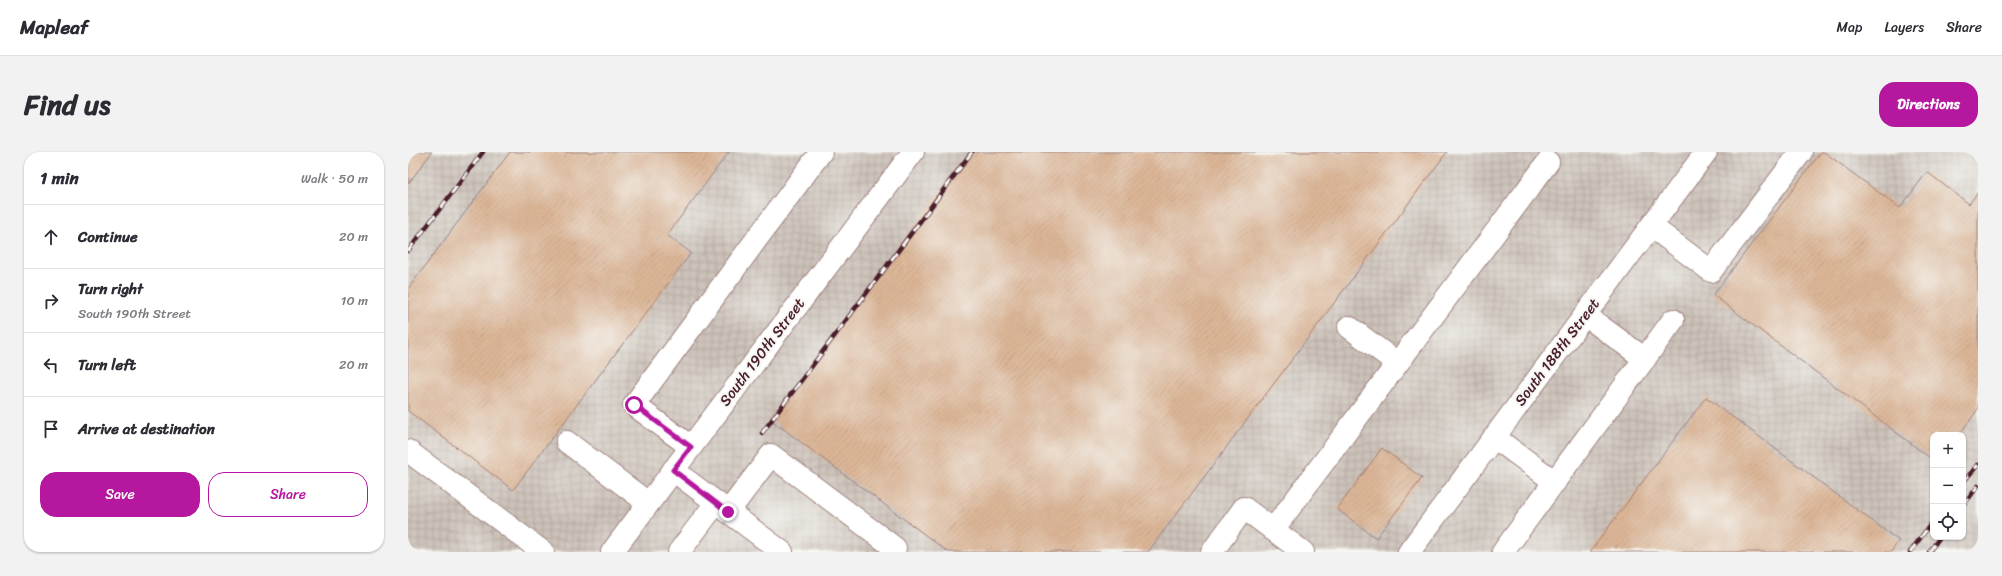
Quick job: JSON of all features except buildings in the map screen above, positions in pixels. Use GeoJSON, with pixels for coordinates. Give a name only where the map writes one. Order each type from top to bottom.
{"type":"FeatureCollection","features":[{"type":"Feature","properties":{"kind":"street"},"geometry":{"type":"LineString","coordinates":[[691,447],[634,405],[821,152]]}},
{"type":"Feature","properties":{"kind":"street","name":"South 190th Street"},"geometry":{"type":"LineString","coordinates":[[612,552],[913,152]]}},
{"type":"Feature","properties":{"kind":"street","name":"South 188th Street"},"geometry":{"type":"LineString","coordinates":[[1409,552],[1706,152]]}},
{"type":"Feature","properties":{"kind":"street"},"geometry":{"type":"LineString","coordinates":[[1651,226],[1711,272],[1802,152]]}},
{"type":"Feature","properties":{"kind":"street"},"geometry":{"type":"LineString","coordinates":[[1273,530],[1548,162]]}},
{"type":"Feature","properties":{"kind":"street"},"geometry":{"type":"LineString","coordinates":[[1585,315],[1644,359]]}},
{"type":"Feature","properties":{"kind":"street"},"geometry":{"type":"LineString","coordinates":[[1503,552],[1673,320]]}},
{"type":"Feature","properties":{"kind":"street"},"geometry":{"type":"LineString","coordinates":[[1349,326],[1398,363]]}},
{"type":"Feature","properties":{"kind":"street"},"geometry":{"type":"LineString","coordinates":[[1494,437],[1554,482]]}},
{"type":"Feature","properties":{"kind":"street"},"geometry":{"type":"LineString","coordinates":[[567,442],[648,503]]}},
{"type":"Feature","properties":{"kind":"street"},"geometry":{"type":"LineString","coordinates":[[408,451],[543,552]]}},
{"type":"Feature","properties":{"kind":"street"},"geometry":{"type":"LineString","coordinates":[[679,552],[771,455],[895,548],[892,552]]}},
{"type":"Feature","properties":{"kind":"street"},"geometry":{"type":"LineString","coordinates":[[673,470],[782,552]]}},
{"type":"Feature","properties":{"kind":"street"},"geometry":{"type":"LineString","coordinates":[[1212,552],[1244,508],[1273,530],[1293,549]]}},
{"type":"Feature","properties":{"kind":"shaded area"},"geometry":{"type":"Polygon","coordinates":[[[408,152],[1978,152],[1978,552],[408,552],[408,152]]]}},
{"type":"Feature","properties":{"kind":"railway"},"geometry":{"type":"LineString","coordinates":[[408,251],[483,152]]}},
{"type":"Feature","properties":{"kind":"railway"},"geometry":{"type":"LineString","coordinates":[[762,433],[972,152]]}},
{"type":"Feature","properties":{"kind":"railway"},"geometry":{"type":"LineString","coordinates":[[1966,479],[1978,465]]}},
{"type":"Feature","properties":{"kind":"railway"},"geometry":{"type":"LineString","coordinates":[[1964,504],[1978,486]]}},
{"type":"Feature","properties":{"kind":"railway"},"geometry":{"type":"LineString","coordinates":[[1910,552],[1930,525]]}},
{"type":"Feature","properties":{"kind":"railway"},"geometry":{"type":"LineString","coordinates":[[1929,552],[1938,540]]}},
{"type":"Feature","properties":{"kind":"route"},"geometry":{"type":"LineString","coordinates":[[634,405],[691,447],[673,470],[728,512]]}}]}
